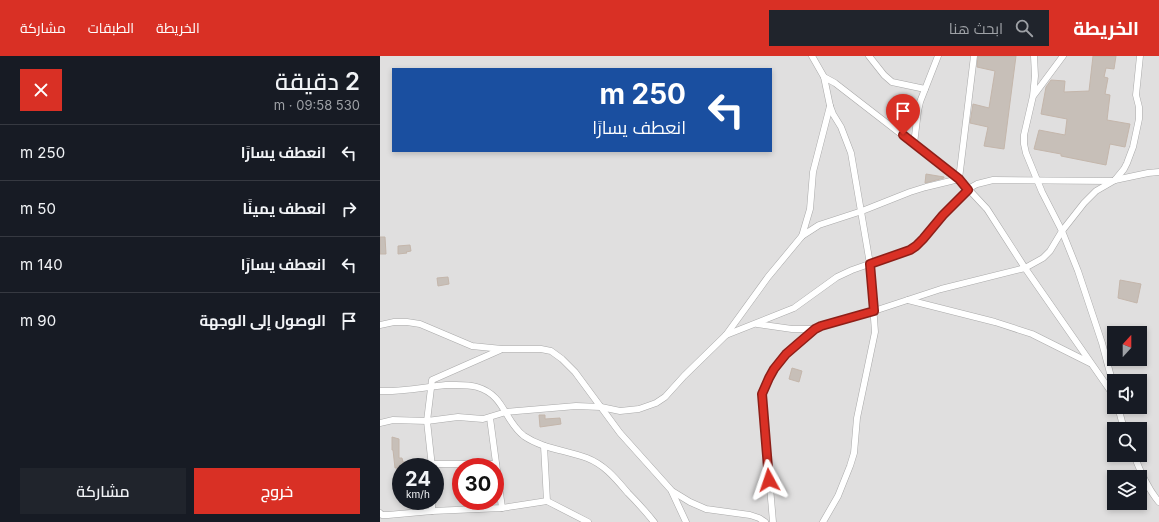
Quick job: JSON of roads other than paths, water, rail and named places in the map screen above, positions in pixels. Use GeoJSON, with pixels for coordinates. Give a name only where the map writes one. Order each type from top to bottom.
{"type":"FeatureCollection","features":[{"type":"Feature","properties":{"kind":"street"},"geometry":{"type":"LineString","coordinates":[[812,56],[824,77],[830,106],[833,114],[841,126],[849,147],[862,211],[870,264],[875,332],[858,418],[854,453],[838,496],[823,522]]}},
{"type":"Feature","properties":{"kind":"street"},"geometry":{"type":"LineString","coordinates":[[914,144],[918,111],[938,56]]}},
{"type":"Feature","properties":{"kind":"street"},"geometry":{"type":"LineString","coordinates":[[959,179],[974,56]]}},
{"type":"Feature","properties":{"kind":"street"},"geometry":{"type":"LineString","coordinates":[[1034,56],[1033,96],[1024,135],[1026,153],[1042,192],[1062,231],[1090,302],[1110,374]]}},
{"type":"Feature","properties":{"kind":"street"},"geometry":{"type":"LineString","coordinates":[[1033,96],[1063,56]]}},
{"type":"Feature","properties":{"kind":"street"},"geometry":{"type":"LineString","coordinates":[[773,522],[762,394],[774,369],[786,354],[815,329],[827,324],[874,311],[941,289],[1024,268],[1043,258],[1050,251],[1062,231],[1089,197],[1113,180],[1124,169],[1133,148],[1140,119],[1136,96],[1140,56]]}},
{"type":"Feature","properties":{"kind":"street"},"geometry":{"type":"LineString","coordinates":[[871,57],[884,75],[892,82],[925,89]]}},
{"type":"Feature","properties":{"kind":"street"},"geometry":{"type":"LineString","coordinates":[[824,77],[835,83],[959,179],[987,209],[1024,268],[1107,386]]}},
{"type":"Feature","properties":{"kind":"street"},"geometry":{"type":"LineString","coordinates":[[802,236],[810,209],[813,172],[830,106]]}},
{"type":"Feature","properties":{"kind":"street"},"geometry":{"type":"LineString","coordinates":[[726,335],[794,308],[837,276],[910,250],[923,239],[943,215],[968,190],[977,184],[993,180],[1113,180],[1159,172]]}},
{"type":"Feature","properties":{"kind":"street"},"geometry":{"type":"LineString","coordinates":[[380,423],[392,420],[427,421],[458,417],[483,420],[506,412],[576,406],[601,407],[620,411],[639,409],[656,403],[665,397],[726,335],[768,277],[802,236],[819,225],[862,211],[915,190],[959,179]]}},
{"type":"Feature","properties":{"kind":"street"},"geometry":{"type":"LineString","coordinates":[[908,300],[988,320],[1032,334],[1092,364]]}},
{"type":"Feature","properties":{"kind":"street"},"geometry":{"type":"LineString","coordinates":[[380,325],[394,322],[414,323],[472,346],[502,349],[541,349],[551,351],[562,359],[575,372],[620,433],[672,491],[680,497],[706,508],[750,515],[765,522]]}},
{"type":"Feature","properties":{"kind":"street"},"geometry":{"type":"LineString","coordinates":[[755,324],[792,329],[815,329]]}},
{"type":"Feature","properties":{"kind":"street"},"geometry":{"type":"LineString","coordinates":[[431,458],[427,421],[432,380],[502,349]]}},
{"type":"Feature","properties":{"kind":"street"},"geometry":{"type":"LineString","coordinates":[[380,391],[398,391],[458,384],[476,386],[488,392],[498,400],[516,429],[524,436],[544,446],[586,458],[609,471],[654,522]]}},
{"type":"Feature","properties":{"kind":"street"},"geometry":{"type":"LineString","coordinates":[[490,418],[495,458]]}},
{"type":"Feature","properties":{"kind":"street"},"geometry":{"type":"LineString","coordinates":[[544,446],[547,501]]}},
{"type":"Feature","properties":{"kind":"street"},"geometry":{"type":"LineString","coordinates":[[1137,462],[1154,496],[1159,502]]}},
{"type":"Feature","properties":{"kind":"street"},"geometry":{"type":"LineString","coordinates":[[672,491],[686,522]]}},
{"type":"Feature","properties":{"kind":"street"},"geometry":{"type":"LineString","coordinates":[[504,508],[547,501],[588,522]]}},
{"type":"Feature","properties":{"kind":"street"},"geometry":{"type":"LineString","coordinates":[[380,513],[382,515],[388,515],[455,510]]}}]}
